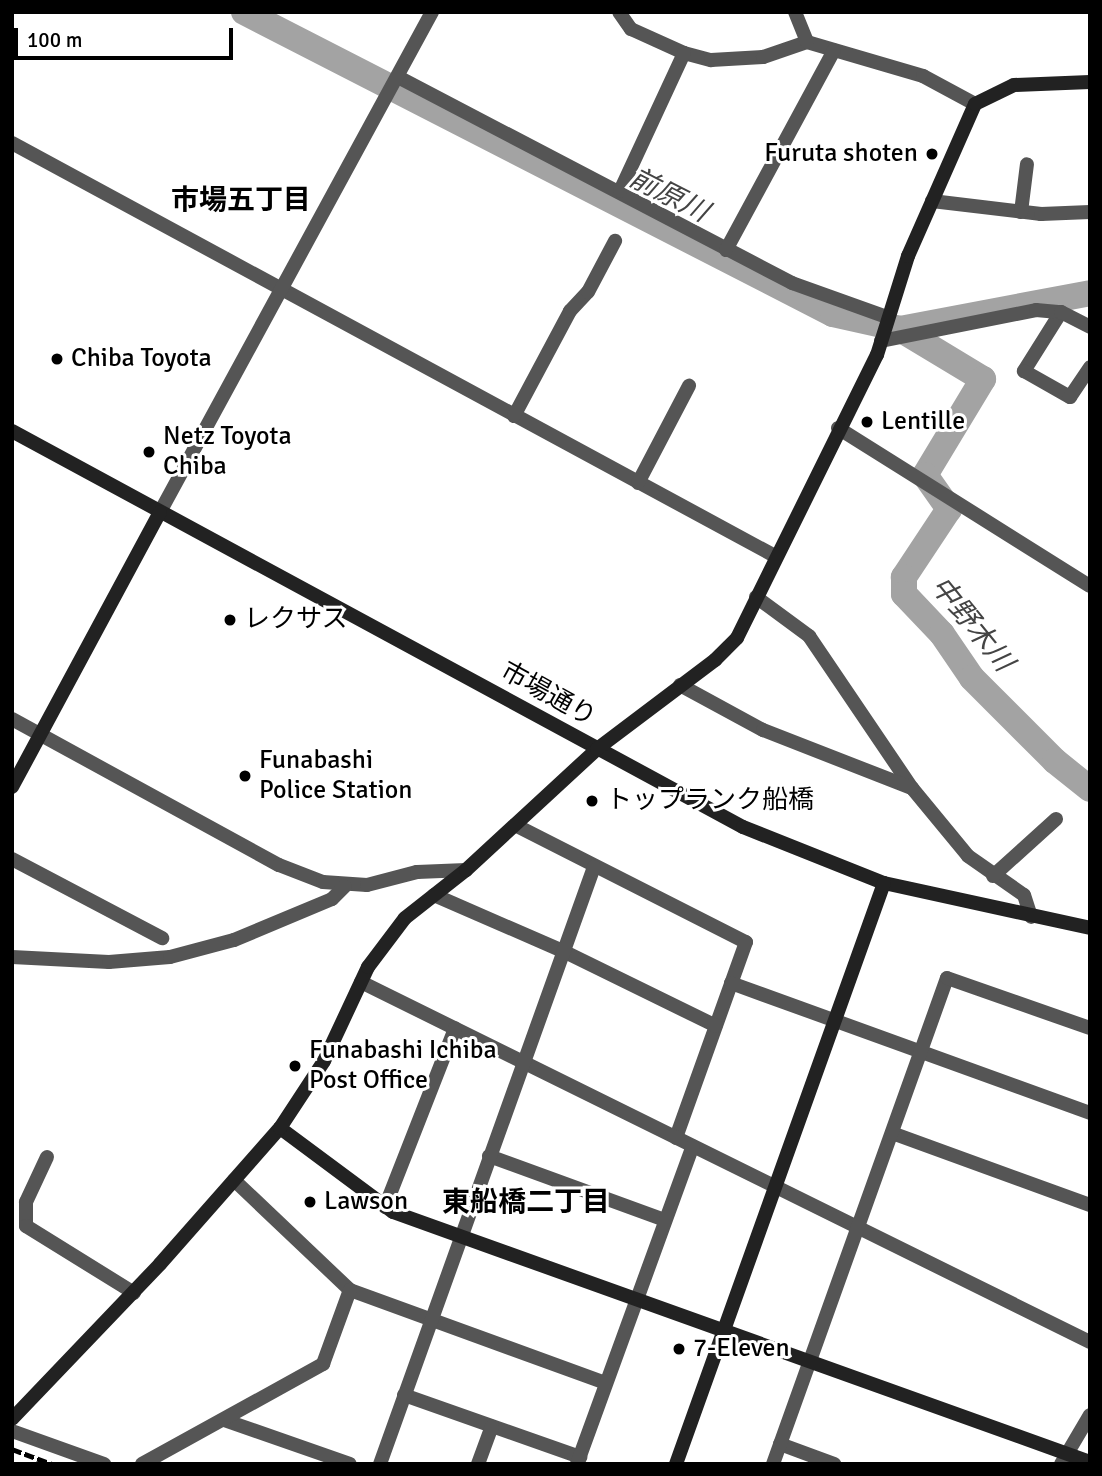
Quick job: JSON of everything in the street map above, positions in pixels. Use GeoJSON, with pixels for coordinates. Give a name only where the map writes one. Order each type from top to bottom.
{"type":"FeatureCollection","features":[{"type":"Feature","properties":{"kind":"street"},"geometry":{"type":"LineString","coordinates":[[12,786],[432,12]]}},
{"type":"Feature","properties":{"kind":"street"},"geometry":{"type":"LineString","coordinates":[[619,12],[631,29],[684,53],[711,60],[763,57],[807,42],[923,76],[975,104]]}},
{"type":"Feature","properties":{"kind":"street"},"geometry":{"type":"LineString","coordinates":[[795,12],[807,42]]}},
{"type":"Feature","properties":{"kind":"street"},"geometry":{"type":"LineString","coordinates":[[726,250],[834,50]]}},
{"type":"Feature","properties":{"kind":"street"},"geometry":{"type":"LineString","coordinates":[[620,191],[684,53]]}},
{"type":"Feature","properties":{"kind":"street"},"geometry":{"type":"LineString","coordinates":[[397,79],[620,191],[792,283],[887,319]]}},
{"type":"Feature","properties":{"kind":"street"},"geometry":{"type":"LineString","coordinates":[[12,1419],[134,1293],[280,1128],[324,1061],[361,982],[391,934],[433,895],[466,870],[597,749],[737,638],[881,338],[932,201],[975,104],[1014,85],[1090,82]]}},
{"type":"Feature","properties":{"kind":"street"},"geometry":{"type":"LineString","coordinates":[[12,143],[279,290],[775,556]]}},
{"type":"Feature","properties":{"kind":"street"},"geometry":{"type":"LineString","coordinates":[[1021,212],[1027,164]]}},
{"type":"Feature","properties":{"kind":"street"},"geometry":{"type":"LineString","coordinates":[[932,201],[1021,212],[1090,212]]}},
{"type":"Feature","properties":{"kind":"street"},"geometry":{"type":"LineString","coordinates":[[514,416],[570,310],[588,292],[615,241]]}},
{"type":"Feature","properties":{"kind":"street"},"geometry":{"type":"LineString","coordinates":[[881,338],[1036,310],[1061,312],[1090,327]]}},
{"type":"Feature","properties":{"kind":"street"},"geometry":{"type":"LineString","coordinates":[[1061,312],[1024,370],[1070,397],[1090,367]]}},
{"type":"Feature","properties":{"kind":"street"},"geometry":{"type":"LineString","coordinates":[[638,483],[689,386]]}},
{"type":"Feature","properties":{"kind":"street"},"geometry":{"type":"LineString","coordinates":[[838,428],[1090,586]]}},
{"type":"Feature","properties":{"kind":"street","name":"市場通り"},"geometry":{"type":"LineString","coordinates":[[12,431],[743,827],[884,883],[1090,928]]}},
{"type":"Feature","properties":{"kind":"street"},"geometry":{"type":"LineString","coordinates":[[756,597],[809,636],[912,788],[968,856],[993,876],[1024,895],[1031,917]]}},
{"type":"Feature","properties":{"kind":"street"},"geometry":{"type":"LineString","coordinates":[[680,685],[763,730],[912,788]]}},
{"type":"Feature","properties":{"kind":"street"},"geometry":{"type":"LineString","coordinates":[[12,719],[279,865],[345,887],[417,872],[466,870]]}},
{"type":"Feature","properties":{"kind":"street"},"geometry":{"type":"LineString","coordinates":[[993,876],[1056,819]]}},
{"type":"Feature","properties":{"kind":"street"},"geometry":{"type":"LineString","coordinates":[[514,825],[746,942],[676,1138]]}},
{"type":"Feature","properties":{"kind":"street"},"geometry":{"type":"LineString","coordinates":[[12,859],[162,938]]}},
{"type":"Feature","properties":{"kind":"street"},"geometry":{"type":"LineString","coordinates":[[380,1464],[460,1234],[594,867]]}},
{"type":"Feature","properties":{"kind":"street"},"geometry":{"type":"LineString","coordinates":[[676,1464],[884,883]]}},
{"type":"Feature","properties":{"kind":"street"},"geometry":{"type":"LineString","coordinates":[[12,957],[109,961],[170,957],[234,940],[332,900],[345,887]]}},
{"type":"Feature","properties":{"kind":"street"},"geometry":{"type":"LineString","coordinates":[[433,895],[563,951],[716,1027]]}},
{"type":"Feature","properties":{"kind":"street"},"geometry":{"type":"LineString","coordinates":[[773,1464],[947,978],[1090,1028]]}},
{"type":"Feature","properties":{"kind":"street"},"geometry":{"type":"LineString","coordinates":[[361,982],[1090,1342]]}},
{"type":"Feature","properties":{"kind":"street"},"geometry":{"type":"LineString","coordinates":[[731,983],[1090,1113]]}},
{"type":"Feature","properties":{"kind":"street"},"geometry":{"type":"LineString","coordinates":[[385,1207],[455,1028]]}},
{"type":"Feature","properties":{"kind":"street"},"geometry":{"type":"LineString","coordinates":[[280,1128],[385,1207],[811,1360],[1064,1459],[1090,1462]]}},
{"type":"Feature","properties":{"kind":"street"},"geometry":{"type":"LineString","coordinates":[[892,1133],[1090,1205]]}},
{"type":"Feature","properties":{"kind":"street"},"geometry":{"type":"LineString","coordinates":[[404,1395],[579,1460],[693,1146]]}},
{"type":"Feature","properties":{"kind":"street"},"geometry":{"type":"LineString","coordinates":[[489,1156],[665,1220]]}},
{"type":"Feature","properties":{"kind":"street"},"geometry":{"type":"LineString","coordinates":[[47,1157],[26,1202],[26,1226],[134,1293]]}},
{"type":"Feature","properties":{"kind":"street"},"geometry":{"type":"LineString","coordinates":[[234,1180],[350,1290],[606,1383]]}},
{"type":"Feature","properties":{"kind":"street"},"geometry":{"type":"LineString","coordinates":[[142,1464],[323,1364],[350,1290]]}},
{"type":"Feature","properties":{"kind":"street"},"geometry":{"type":"LineString","coordinates":[[1064,1459],[1090,1415]]}},
{"type":"Feature","properties":{"kind":"street"},"geometry":{"type":"LineString","coordinates":[[224,1420],[350,1464]]}},
{"type":"Feature","properties":{"kind":"street"},"geometry":{"type":"LineString","coordinates":[[478,1464],[492,1426]]}},
{"type":"Feature","properties":{"kind":"street"},"geometry":{"type":"LineString","coordinates":[[12,1431],[104,1464]]}},
{"type":"Feature","properties":{"kind":"street"},"geometry":{"type":"LineString","coordinates":[[780,1444],[834,1464]]}},
{"type":"Feature","properties":{"kind":"waterway","name":"前原川"},"geometry":{"type":"LineString","coordinates":[[244,12],[833,314],[900,329],[1090,293]]}},
{"type":"Feature","properties":{"kind":"waterway","name":"中野木川"},"geometry":{"type":"LineString","coordinates":[[900,329],[983,379],[925,475],[949,509],[904,577],[904,594],[942,634],[972,678],[1055,761],[1090,789]]}},
{"type":"Feature","properties":{"kind":"railway"},"geometry":{"type":"LineString","coordinates":[[12,1449],[52,1464]]}},
{"type":"Feature","properties":{"kind":"place","name":"Furuta shoten"},"geometry":{"type":"Point","coordinates":[932,154]}},
{"type":"Feature","properties":{"kind":"place","name":"Chiba Toyota"},"geometry":{"type":"Point","coordinates":[57,359]}},
{"type":"Feature","properties":{"kind":"place","name":"Lentille"},"geometry":{"type":"Point","coordinates":[867,422]}},
{"type":"Feature","properties":{"kind":"place","name":"Netz Toyota Chiba"},"geometry":{"type":"Point","coordinates":[149,452]}},
{"type":"Feature","properties":{"kind":"place","name":"レクサス"},"geometry":{"type":"Point","coordinates":[230,620]}},
{"type":"Feature","properties":{"kind":"place","name":"Funabashi Police Station"},"geometry":{"type":"Point","coordinates":[245,776]}},
{"type":"Feature","properties":{"kind":"place","name":"トップランク船橋"},"geometry":{"type":"Point","coordinates":[592,801]}},
{"type":"Feature","properties":{"kind":"place","name":"Funabashi Ichiba Post Office"},"geometry":{"type":"Point","coordinates":[295,1066]}},
{"type":"Feature","properties":{"kind":"place","name":"Lawson"},"geometry":{"type":"Point","coordinates":[310,1202]}},
{"type":"Feature","properties":{"kind":"place","name":"7-Eleven"},"geometry":{"type":"Point","coordinates":[679,1349]}},
{"type":"Feature","properties":{"kind":"district","name":"市場五丁目"},"geometry":{"type":"Point","coordinates":[241,200]}},
{"type":"Feature","properties":{"kind":"district","name":"東船橋二丁目"},"geometry":{"type":"Point","coordinates":[526,1202]}}]}
